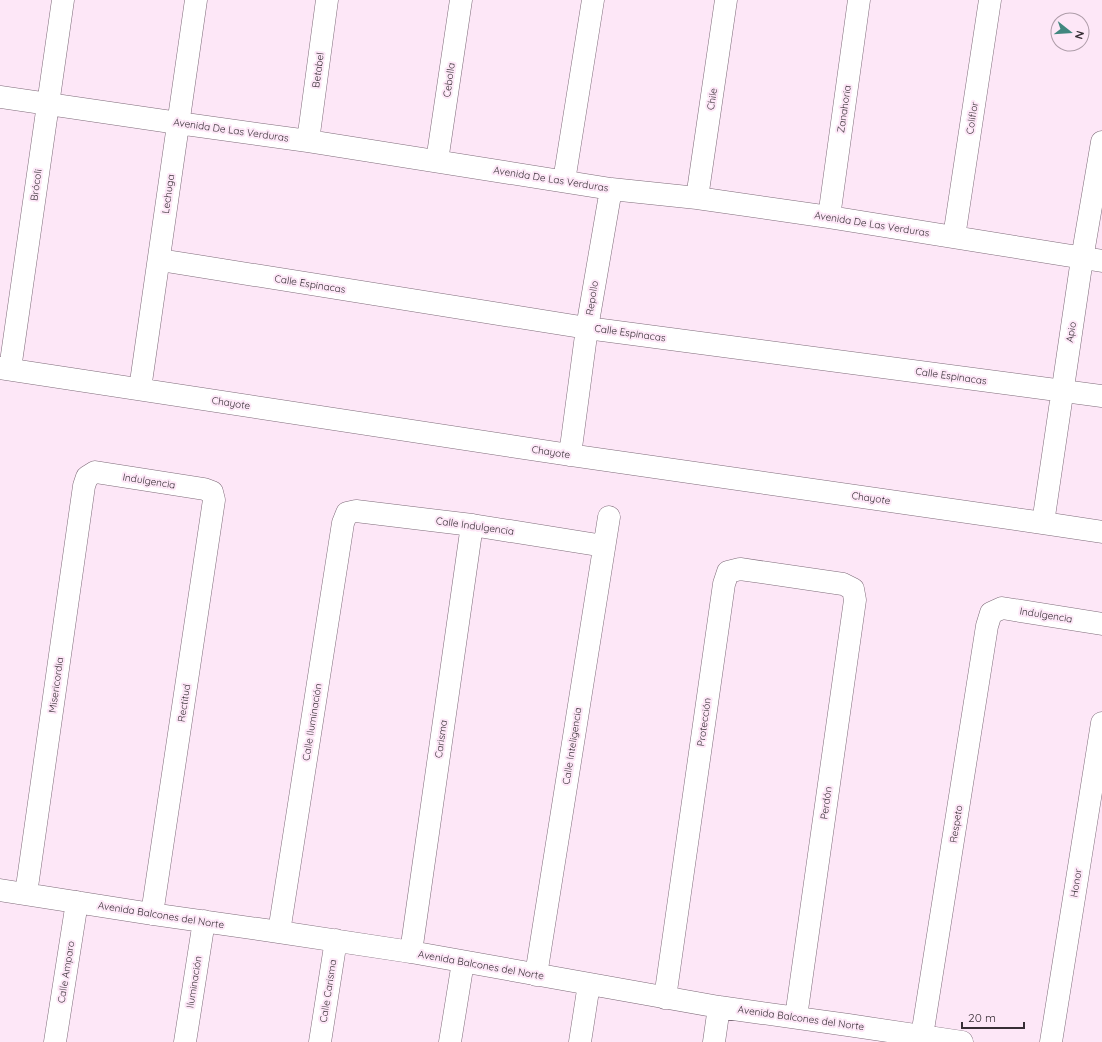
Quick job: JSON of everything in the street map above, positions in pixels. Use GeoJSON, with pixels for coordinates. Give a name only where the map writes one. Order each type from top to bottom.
{"type":"FeatureCollection","features":[{"type":"Feature","properties":{"kind":"street","name":"Brócoli"},"geometry":{"type":"LineString","coordinates":[[5,369],[64,0]]}},
{"type":"Feature","properties":{"kind":"street","name":"Lechuga"},"geometry":{"type":"LineString","coordinates":[[140,388],[160,260],[196,0]]}},
{"type":"Feature","properties":{"kind":"street","name":"Betabel"},"geometry":{"type":"LineString","coordinates":[[308,141],[327,0]]}},
{"type":"Feature","properties":{"kind":"street","name":"Cebolla"},"geometry":{"type":"LineString","coordinates":[[437,161],[461,0]]}},
{"type":"Feature","properties":{"kind":"street"},"geometry":{"type":"LineString","coordinates":[[564,181],[593,0]]}},
{"type":"Feature","properties":{"kind":"street","name":"Chile"},"geometry":{"type":"LineString","coordinates":[[697,198],[726,0]]}},
{"type":"Feature","properties":{"kind":"street","name":"Zanahoria"},"geometry":{"type":"LineString","coordinates":[[829,217],[859,0]]}},
{"type":"Feature","properties":{"kind":"street","name":"Coliflor"},"geometry":{"type":"LineString","coordinates":[[954,237],[990,0]]}},
{"type":"Feature","properties":{"kind":"street","name":"Avenida De Las Verduras"},"geometry":{"type":"LineString","coordinates":[[0,97],[308,141],[611,189],[697,198],[829,217],[1092,260]]}},
{"type":"Feature","properties":{"kind":"street","name":"Apio"},"geometry":{"type":"LineString","coordinates":[[1043,522],[1062,391],[1092,260],[1102,142]]}},
{"type":"Feature","properties":{"kind":"street","name":"Repollo"},"geometry":{"type":"LineString","coordinates":[[570,455],[587,328],[611,189]]}},
{"type":"Feature","properties":{"kind":"street","name":"Calle Espinacas"},"geometry":{"type":"LineString","coordinates":[[160,260],[587,328],[1102,396]]}},
{"type":"Feature","properties":{"kind":"street","name":"Chayote"},"geometry":{"type":"LineString","coordinates":[[5,369],[140,388],[570,455],[1043,522],[1102,532]]}},
{"type":"Feature","properties":{"kind":"street","name":"Indulgencia"},"geometry":{"type":"LineString","coordinates":[[87,477],[94,472],[204,489],[212,492]]}},
{"type":"Feature","properties":{"kind":"street","name":"Misericordia"},"geometry":{"type":"LineString","coordinates":[[26,894],[82,502],[87,477]]}},
{"type":"Feature","properties":{"kind":"street","name":"Rectitud"},"geometry":{"type":"LineString","coordinates":[[152,914],[214,500],[212,492]]}},
{"type":"Feature","properties":{"kind":"street","name":"Calle Indulgencia"},"geometry":{"type":"LineString","coordinates":[[347,513],[356,511],[472,525],[604,546]]}},
{"type":"Feature","properties":{"kind":"street","name":"Calle Iluminación"},"geometry":{"type":"LineString","coordinates":[[279,932],[342,531],[347,513]]}},
{"type":"Feature","properties":{"kind":"street","name":"Calle Inteligencia"},"geometry":{"type":"LineString","coordinates":[[536,975],[609,517]]}},
{"type":"Feature","properties":{"kind":"street","name":"Carisma"},"geometry":{"type":"LineString","coordinates":[[411,952],[472,525]]}},
{"type":"Feature","properties":{"kind":"street","name":"Protección"},"geometry":{"type":"LineString","coordinates":[[665,998],[724,584],[728,572],[740,569],[843,584],[853,589]]}},
{"type":"Feature","properties":{"kind":"street","name":"Perdón"},"geometry":{"type":"LineString","coordinates":[[796,1017],[855,600],[853,589]]}},
{"type":"Feature","properties":{"kind":"street","name":"Indulgencia"},"geometry":{"type":"LineString","coordinates":[[991,613],[1002,608],[1102,624]]}},
{"type":"Feature","properties":{"kind":"street","name":"Respeto"},"geometry":{"type":"LineString","coordinates":[[922,1036],[986,634],[991,613]]}},
{"type":"Feature","properties":{"kind":"street","name":"Honor"},"geometry":{"type":"LineString","coordinates":[[1051,1042],[1102,723]]}},
{"type":"Feature","properties":{"kind":"street","name":"Avenida Balcones del Norte"},"geometry":{"type":"LineString","coordinates":[[0,890],[411,952],[665,998],[796,1017],[847,1033],[922,1036],[962,1042]]}},
{"type":"Feature","properties":{"kind":"street","name":"Calle Amparo"},"geometry":{"type":"LineString","coordinates":[[55,1042],[77,902]]}},
{"type":"Feature","properties":{"kind":"street","name":"Iluminación"},"geometry":{"type":"LineString","coordinates":[[185,1042],[204,921]]}},
{"type":"Feature","properties":{"kind":"street","name":"Calle Carisma"},"geometry":{"type":"LineString","coordinates":[[320,1042],[336,940]]}},
{"type":"Feature","properties":{"kind":"street"},"geometry":{"type":"LineString","coordinates":[[450,1042],[463,962]]}},
{"type":"Feature","properties":{"kind":"street"},"geometry":{"type":"LineString","coordinates":[[580,1042],[589,984]]}},
{"type":"Feature","properties":{"kind":"street"},"geometry":{"type":"LineString","coordinates":[[714,1042],[719,1007]]}}]}
